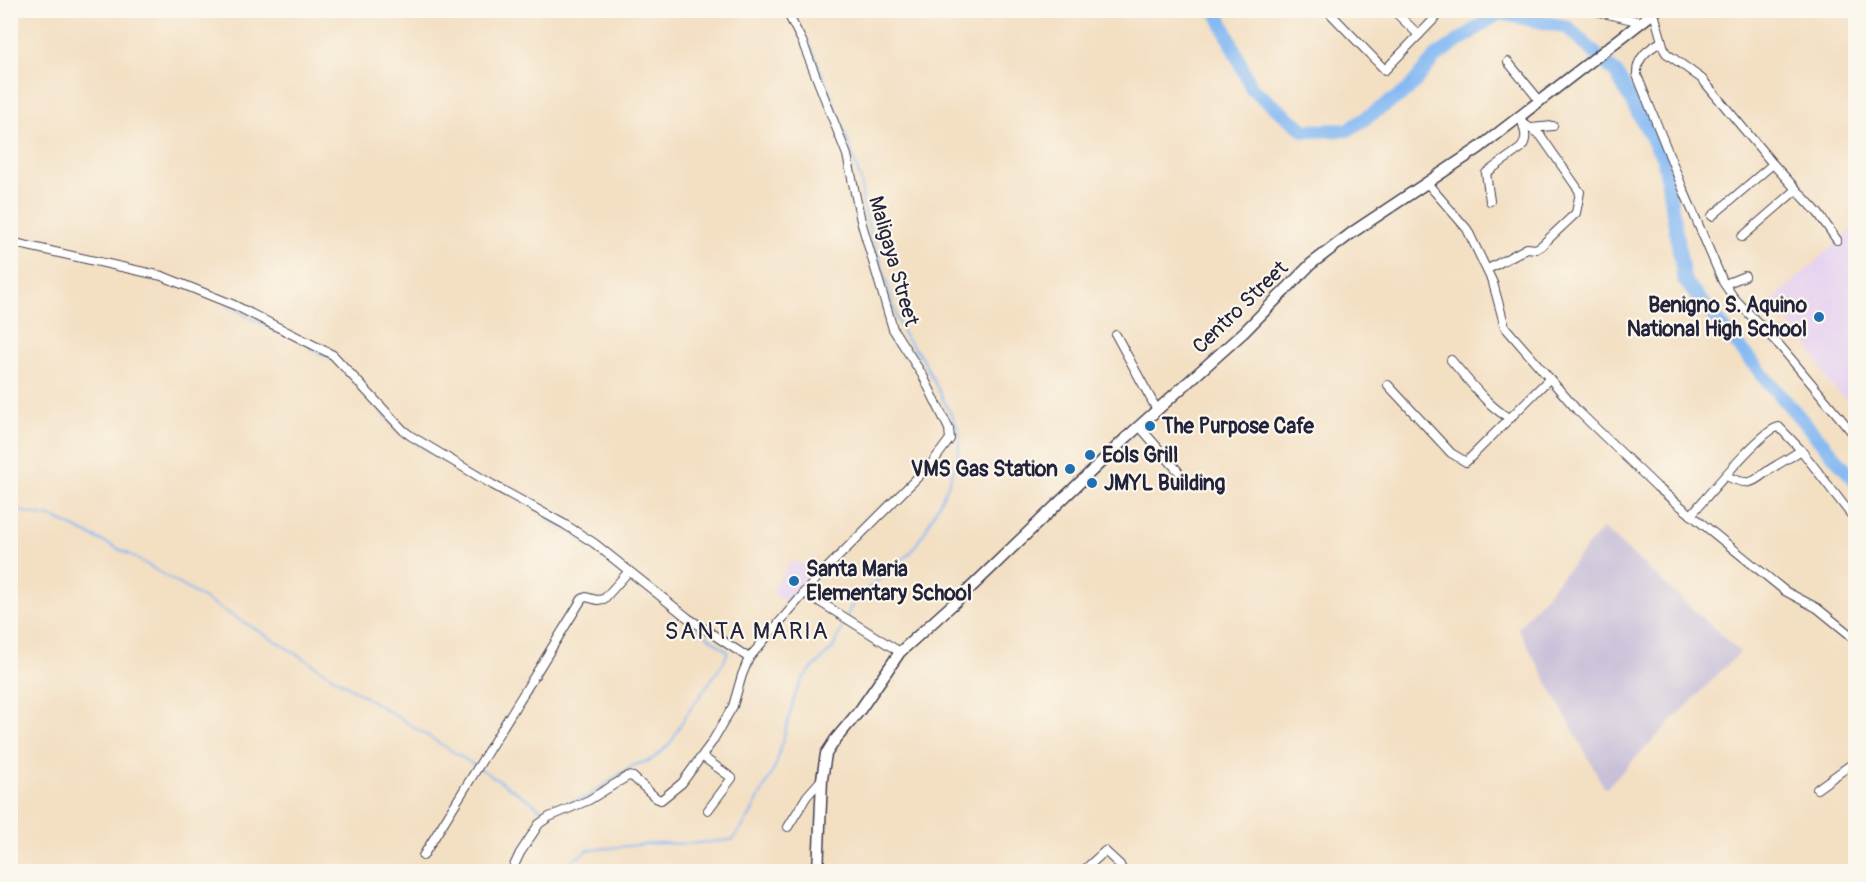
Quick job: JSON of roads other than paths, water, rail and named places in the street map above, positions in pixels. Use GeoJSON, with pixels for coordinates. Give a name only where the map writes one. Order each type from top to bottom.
{"type":"FeatureCollection","features":[{"type":"Feature","properties":{"kind":"street","name":"Maligaya Street"},"geometry":{"type":"LineString","coordinates":[[511,872],[535,829],[549,817],[588,800],[628,776],[633,777],[656,798],[664,799],[682,783],[703,757],[730,713],[749,658],[804,592],[932,463],[947,444],[950,434],[918,367],[893,329],[865,233],[848,155],[802,41],[786,10]]}},
{"type":"Feature","properties":{"kind":"street"},"geometry":{"type":"LineString","coordinates":[[1327,10],[1382,69],[1387,70],[1443,10]]}},
{"type":"Feature","properties":{"kind":"street"},"geometry":{"type":"LineString","coordinates":[[1394,10],[1419,35]]}},
{"type":"Feature","properties":{"kind":"street"},"geometry":{"type":"LineString","coordinates":[[1599,12],[1640,24]]}},
{"type":"Feature","properties":{"kind":"street"},"geometry":{"type":"LineString","coordinates":[[1656,12],[1661,42],[1666,53],[1702,79],[1773,164],[1818,213],[1837,240]]}},
{"type":"Feature","properties":{"kind":"street","name":"Centro Street"},"geometry":{"type":"LineString","coordinates":[[818,872],[824,761],[830,747],[900,652],[962,596],[1139,426],[1244,332],[1311,264],[1348,235],[1521,120],[1540,100],[1656,12]]}},
{"type":"Feature","properties":{"kind":"street"},"geometry":{"type":"LineString","coordinates":[[1661,42],[1646,52],[1640,60],[1637,75],[1725,285],[1734,298],[1781,347],[1856,437]]}},
{"type":"Feature","properties":{"kind":"street"},"geometry":{"type":"LineString","coordinates":[[1508,62],[1540,100]]}},
{"type":"Feature","properties":{"kind":"street"},"geometry":{"type":"LineString","coordinates":[[1488,269],[1527,248],[1536,249],[1541,246],[1576,213],[1580,192],[1541,136],[1521,120]]}},
{"type":"Feature","properties":{"kind":"street"},"geometry":{"type":"LineString","coordinates":[[1490,201],[1486,173],[1525,143],[1526,135],[1521,120]]}},
{"type":"Feature","properties":{"kind":"street"},"geometry":{"type":"LineString","coordinates":[[1531,129],[1553,126]]}},
{"type":"Feature","properties":{"kind":"street"},"geometry":{"type":"LineString","coordinates":[[1712,216],[1773,164]]}},
{"type":"Feature","properties":{"kind":"street"},"geometry":{"type":"LineString","coordinates":[[1427,183],[1467,229],[1488,269],[1497,293],[1505,327],[1550,380],[1601,434],[1657,487],[1785,591],[1817,608],[1856,641]]}},
{"type":"Feature","properties":{"kind":"street"},"geometry":{"type":"LineString","coordinates":[[1742,237],[1796,190]]}},
{"type":"Feature","properties":{"kind":"street"},"geometry":{"type":"LineString","coordinates":[[10,242],[173,279],[234,305],[333,355],[411,436],[594,543],[688,618],[749,658]]}},
{"type":"Feature","properties":{"kind":"street"},"geometry":{"type":"LineString","coordinates":[[1725,285],[1745,276]]}},
{"type":"Feature","properties":{"kind":"street"},"geometry":{"type":"LineString","coordinates":[[1116,335],[1157,410]]}},
{"type":"Feature","properties":{"kind":"street"},"geometry":{"type":"LineString","coordinates":[[1451,360],[1494,406],[1511,418]]}},
{"type":"Feature","properties":{"kind":"street"},"geometry":{"type":"LineString","coordinates":[[1388,385],[1451,453],[1463,462],[1468,461],[1550,380]]}},
{"type":"Feature","properties":{"kind":"street"},"geometry":{"type":"LineString","coordinates":[[1139,426],[1178,471]]}},
{"type":"Feature","properties":{"kind":"street"},"geometry":{"type":"LineString","coordinates":[[1691,515],[1757,442],[1774,427],[1779,427],[1801,450],[1856,521]]}},
{"type":"Feature","properties":{"kind":"street"},"geometry":{"type":"LineString","coordinates":[[1726,476],[1743,483],[1761,478],[1776,465],[1801,450]]}},
{"type":"Feature","properties":{"kind":"street"},"geometry":{"type":"LineString","coordinates":[[423,856],[582,599],[586,597],[604,599],[629,571]]}},
{"type":"Feature","properties":{"kind":"street"},"geometry":{"type":"LineString","coordinates":[[804,592],[900,652]]}},
{"type":"Feature","properties":{"kind":"street"},"geometry":{"type":"LineString","coordinates":[[703,757],[732,778],[708,810]]}},
{"type":"Feature","properties":{"kind":"street"},"geometry":{"type":"LineString","coordinates":[[1817,789],[1856,761]]}},
{"type":"Feature","properties":{"kind":"street"},"geometry":{"type":"LineString","coordinates":[[788,827],[807,796],[822,779]]}},
{"type":"Feature","properties":{"kind":"street"},"geometry":{"type":"LineString","coordinates":[[1083,872],[1105,851],[1120,865],[1123,872]]}},
{"type":"Feature","properties":{"kind":"waterway"},"geometry":{"type":"LineString","coordinates":[[791,10],[815,56],[845,132],[861,181],[863,205],[869,229],[879,255],[897,319],[905,337],[922,358],[960,432],[958,458],[946,490],[924,533],[911,552],[853,603],[847,616]]}},
{"type":"Feature","properties":{"kind":"waterway"},"geometry":{"type":"LineString","coordinates":[[1216,10],[1252,89],[1305,131],[1348,130],[1408,90],[1435,57],[1499,13],[1567,27],[1616,73],[1664,160],[1684,280],[1772,386],[1856,481]]}},
{"type":"Feature","properties":{"kind":"waterway"},"geometry":{"type":"LineString","coordinates":[[227,306],[279,332]]}},
{"type":"Feature","properties":{"kind":"waterway"},"geometry":{"type":"LineString","coordinates":[[310,348],[332,359]]}},
{"type":"Feature","properties":{"kind":"waterway"},"geometry":{"type":"LineString","coordinates":[[381,411],[399,431]]}},
{"type":"Feature","properties":{"kind":"waterway"},"geometry":{"type":"LineString","coordinates":[[414,442],[444,461]]}},
{"type":"Feature","properties":{"kind":"waterway"},"geometry":{"type":"LineString","coordinates":[[448,463],[482,483]]}},
{"type":"Feature","properties":{"kind":"waterway"},"geometry":{"type":"LineString","coordinates":[[10,509],[55,518],[129,554],[282,645],[476,766]]}},
{"type":"Feature","properties":{"kind":"waterway"},"geometry":{"type":"LineString","coordinates":[[547,519],[570,532]]}},
{"type":"Feature","properties":{"kind":"waterway"},"geometry":{"type":"LineString","coordinates":[[580,539],[623,571]]}},
{"type":"Feature","properties":{"kind":"waterway"},"geometry":{"type":"LineString","coordinates":[[628,575],[645,588]]}},
{"type":"Feature","properties":{"kind":"waterway"},"geometry":{"type":"LineString","coordinates":[[555,872],[588,850],[658,843],[686,844],[732,840],[748,819],[776,765],[796,692],[804,677],[833,648],[845,621]]}},
{"type":"Feature","properties":{"kind":"waterway"},"geometry":{"type":"LineString","coordinates":[[479,768],[544,812],[550,812],[587,797],[632,766],[651,760],[671,742],[728,652],[697,628]]}},
{"type":"Feature","properties":{"kind":"place","name":"Benigno S. Aquino National High School"},"geometry":{"type":"Point","coordinates":[1819,317]}},
{"type":"Feature","properties":{"kind":"place","name":"The Purpose Cafe"},"geometry":{"type":"Point","coordinates":[1150,426]}},
{"type":"Feature","properties":{"kind":"place","name":"Eols Grill"},"geometry":{"type":"Point","coordinates":[1090,455]}},
{"type":"Feature","properties":{"kind":"place","name":"VMS Gas Station"},"geometry":{"type":"Point","coordinates":[1070,469]}},
{"type":"Feature","properties":{"kind":"place","name":"JMYL Building"},"geometry":{"type":"Point","coordinates":[1092,483]}},
{"type":"Feature","properties":{"kind":"place","name":"Santa Maria Elementary School"},"geometry":{"type":"Point","coordinates":[794,581]}},
{"type":"Feature","properties":{"kind":"district","name":"SANTA MARIA"},"geometry":{"type":"Point","coordinates":[747,631]}}]}
